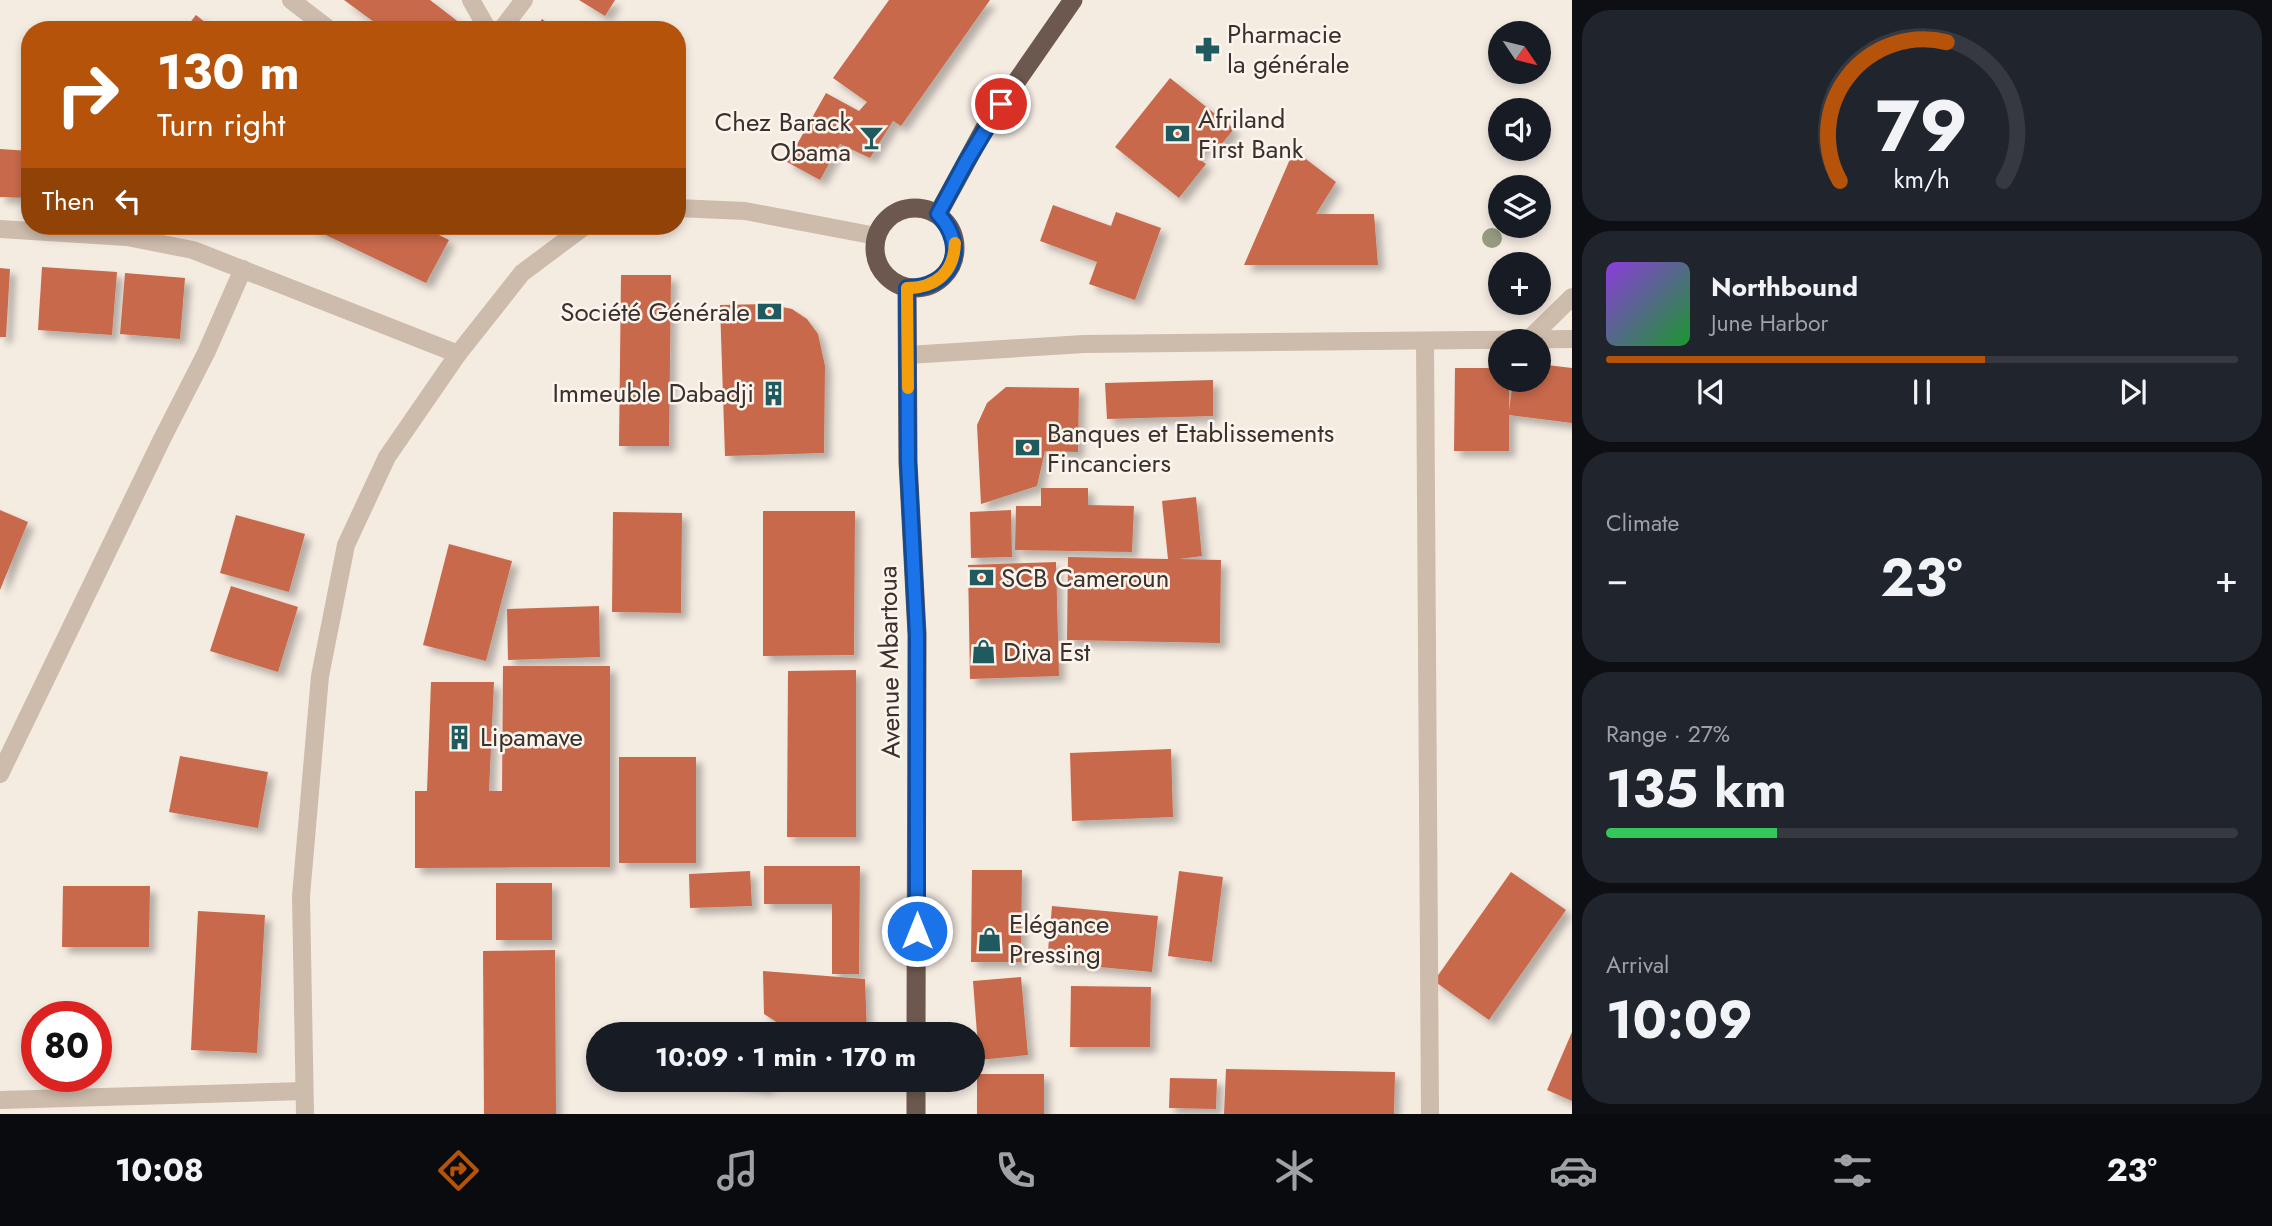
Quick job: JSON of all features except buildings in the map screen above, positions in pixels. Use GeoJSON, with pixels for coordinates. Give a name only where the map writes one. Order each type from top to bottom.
{"type":"FeatureCollection","features":[{"type":"Feature","properties":{"kind":"highway"},"geometry":{"type":"LineString","coordinates":[[938,214],[987,124],[1073,0]]}},
{"type":"Feature","properties":{"kind":"highway"},"geometry":{"type":"LineString","coordinates":[[909,208],[925,208],[938,214],[949,226],[955,241],[954,257],[948,271],[936,282],[921,288],[907,288],[894,283],[884,274],[874,249],[876,236],[883,222],[895,212],[909,208]]}},
{"type":"Feature","properties":{"kind":"highway","name":"Avenue Mbartoua"},"geometry":{"type":"LineString","coordinates":[[907,288],[908,462],[917,635],[916,1022]]}},
{"type":"Feature","properties":{"kind":"highway"},"geometry":{"type":"LineString","coordinates":[[916,1092],[916,1114]]}},
{"type":"Feature","properties":{"kind":"street"},"geometry":{"type":"LineString","coordinates":[[291,0],[319,21]]}},
{"type":"Feature","properties":{"kind":"street"},"geometry":{"type":"LineString","coordinates":[[471,0],[483,21]]}},
{"type":"Feature","properties":{"kind":"street"},"geometry":{"type":"LineString","coordinates":[[508,21],[524,0]]}},
{"type":"Feature","properties":{"kind":"street"},"geometry":{"type":"LineString","coordinates":[[686,208],[745,211],[876,236]]}},
{"type":"Feature","properties":{"kind":"street"},"geometry":{"type":"LineString","coordinates":[[0,229],[21,230]]}},
{"type":"Feature","properties":{"kind":"street"},"geometry":{"type":"LineString","coordinates":[[95,235],[127,237],[193,250],[458,354]]}},
{"type":"Feature","properties":{"kind":"street"},"geometry":{"type":"LineString","coordinates":[[305,1114],[301,896],[320,676],[346,545],[387,457],[458,354],[522,273],[572,235]]}},
{"type":"Feature","properties":{"kind":"street"},"geometry":{"type":"LineString","coordinates":[[0,774],[206,353],[243,269]]}},
{"type":"Feature","properties":{"kind":"street"},"geometry":{"type":"LineString","coordinates":[[1539,329],[1572,297]]}},
{"type":"Feature","properties":{"kind":"street"},"geometry":{"type":"LineString","coordinates":[[1551,339],[1572,339]]}},
{"type":"Feature","properties":{"kind":"street"},"geometry":{"type":"LineString","coordinates":[[908,355],[1084,344],[1488,340]]}},
{"type":"Feature","properties":{"kind":"street"},"geometry":{"type":"LineString","coordinates":[[1425,341],[1430,1114]]}},
{"type":"Feature","properties":{"kind":"street"},"geometry":{"type":"LineString","coordinates":[[0,1100],[304,1091]]}},
{"type":"Feature","properties":{"kind":"slow traffic"},"geometry":{"type":"LineString","coordinates":[[908,388],[907,288],[921,288],[936,282],[948,271],[954,257],[955,243]]}},
{"type":"Feature","properties":{"kind":"place","name":"Pharmacie la générale"},"geometry":{"type":"Point","coordinates":[1207,49]}},
{"type":"Feature","properties":{"kind":"place","name":"Afriland First Bank"},"geometry":{"type":"Point","coordinates":[1178,134]}},
{"type":"Feature","properties":{"kind":"place","name":"Chez Barack Obama"},"geometry":{"type":"Point","coordinates":[871,137]}},
{"type":"Feature","properties":{"kind":"place","name":"Société Générale"},"geometry":{"type":"Point","coordinates":[770,312]}},
{"type":"Feature","properties":{"kind":"place","name":"Immeuble Dabadji"},"geometry":{"type":"Point","coordinates":[774,393]}},
{"type":"Feature","properties":{"kind":"place","name":"Banques et Etablissements Fincanciers"},"geometry":{"type":"Point","coordinates":[1027,448]}},
{"type":"Feature","properties":{"kind":"place","name":"SCB Cameroun"},"geometry":{"type":"Point","coordinates":[981,578]}},
{"type":"Feature","properties":{"kind":"place","name":"Diva Est"},"geometry":{"type":"Point","coordinates":[983,652]}},
{"type":"Feature","properties":{"kind":"place","name":"Lipamave"},"geometry":{"type":"Point","coordinates":[460,737]}},
{"type":"Feature","properties":{"kind":"place","name":"Elégance Pressing"},"geometry":{"type":"Point","coordinates":[989,939]}},
{"type":"Feature","properties":{"kind":"route"},"geometry":{"type":"LineString","coordinates":[[917,931],[917,635],[908,462],[907,288],[921,288],[936,282],[948,271],[954,257],[955,241],[949,226],[938,214],[987,124],[1001,104]]}}]}
